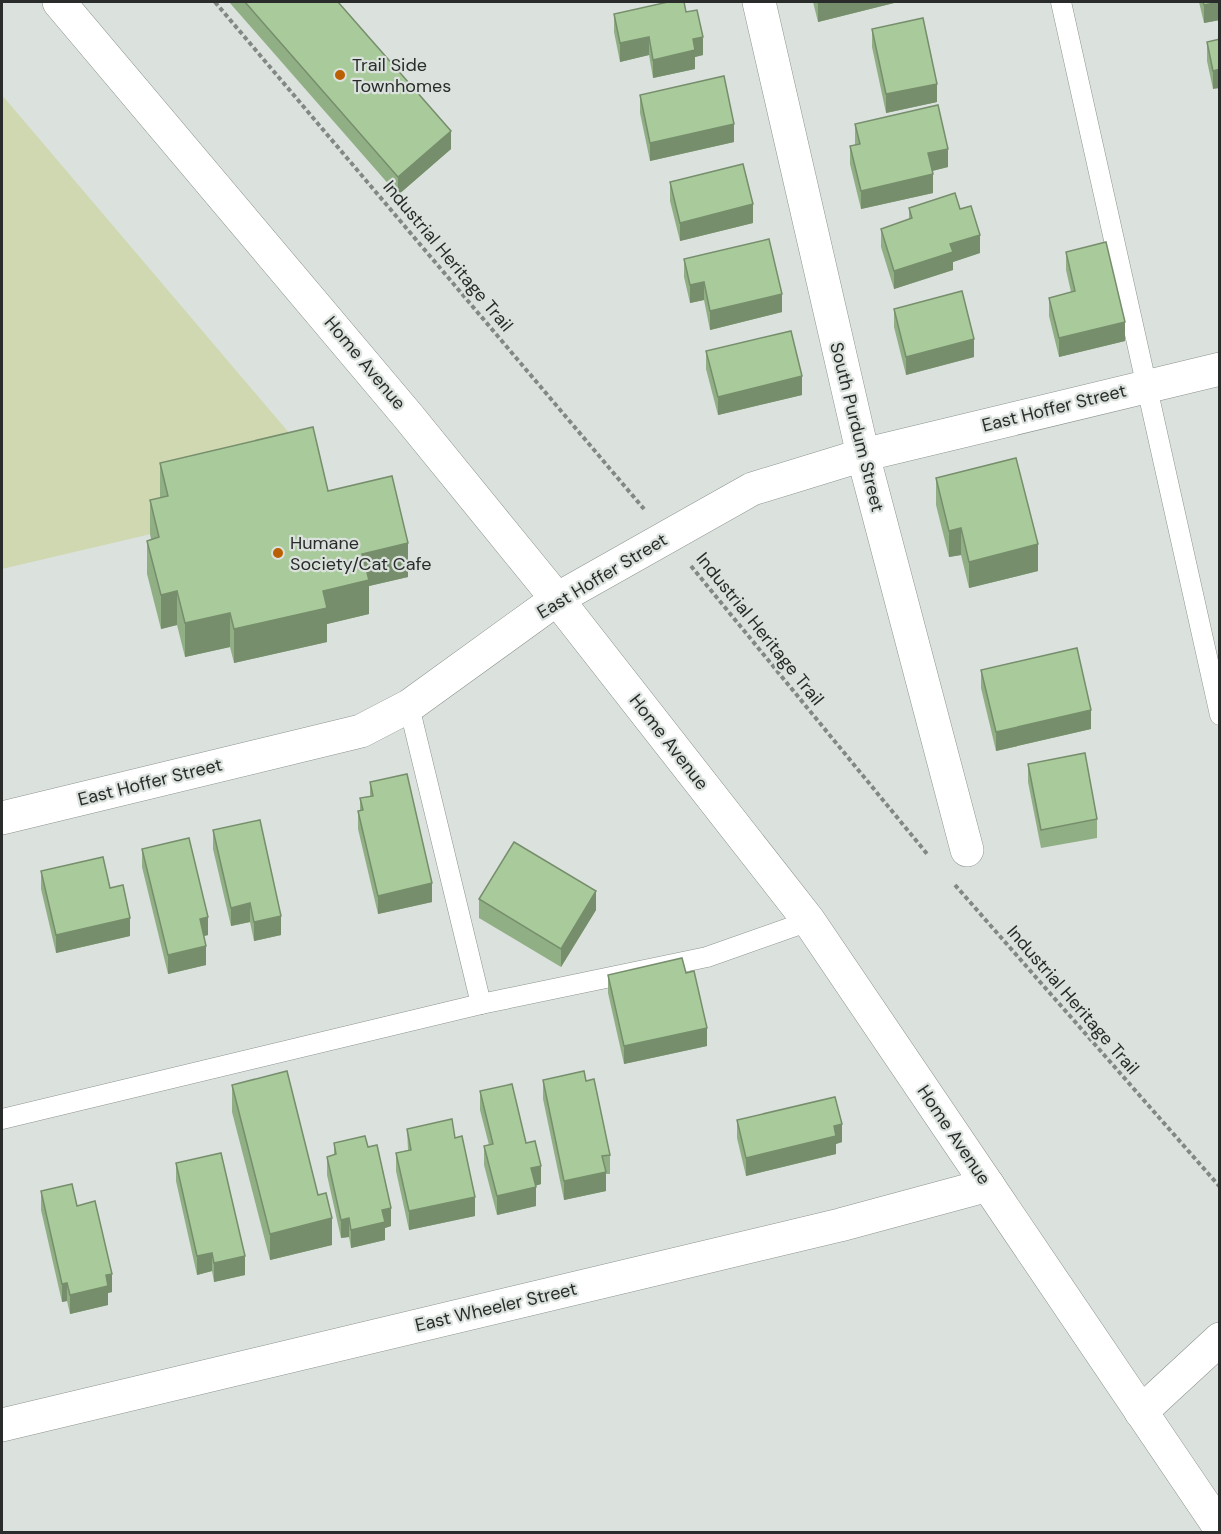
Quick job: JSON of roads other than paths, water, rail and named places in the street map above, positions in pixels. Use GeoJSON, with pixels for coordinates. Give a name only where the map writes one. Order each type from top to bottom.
{"type":"FeatureCollection","features":[{"type":"Feature","properties":{"kind":"street","name":"Home Avenue"},"geometry":{"type":"LineString","coordinates":[[59,2],[345,338],[557,599],[809,921],[1220,1528]]}},
{"type":"Feature","properties":{"kind":"street","name":"South Purdum Street"},"geometry":{"type":"LineString","coordinates":[[759,2],[863,455],[967,850]]}},
{"type":"Feature","properties":{"kind":"street","name":"East Hoffer Street"},"geometry":{"type":"LineString","coordinates":[[2,818],[361,731],[409,706],[557,599],[752,489],[863,455],[1220,369]]}},
{"type":"Feature","properties":{"kind":"street","name":"East Wheeler Street"},"geometry":{"type":"LineString","coordinates":[[2,1425],[840,1226],[988,1185]]}},
{"type":"Feature","properties":{"kind":"street"},"geometry":{"type":"LineString","coordinates":[[1141,1412],[1220,1339]]}},
{"type":"Feature","properties":{"kind":"lane"},"geometry":{"type":"LineString","coordinates":[[1061,2],[1220,715]]}},
{"type":"Feature","properties":{"kind":"lane"},"geometry":{"type":"LineString","coordinates":[[409,706],[481,1004]]}},
{"type":"Feature","properties":{"kind":"lane"},"geometry":{"type":"LineString","coordinates":[[2,1119],[481,1004],[707,957],[809,921]]}},
{"type":"Feature","properties":{"kind":"place","name":"Trail Side Townhomes"},"geometry":{"type":"Point","coordinates":[340,75]}},
{"type":"Feature","properties":{"kind":"place","name":"Humane Society/Cat Cafe"},"geometry":{"type":"Point","coordinates":[278,553]}}]}
